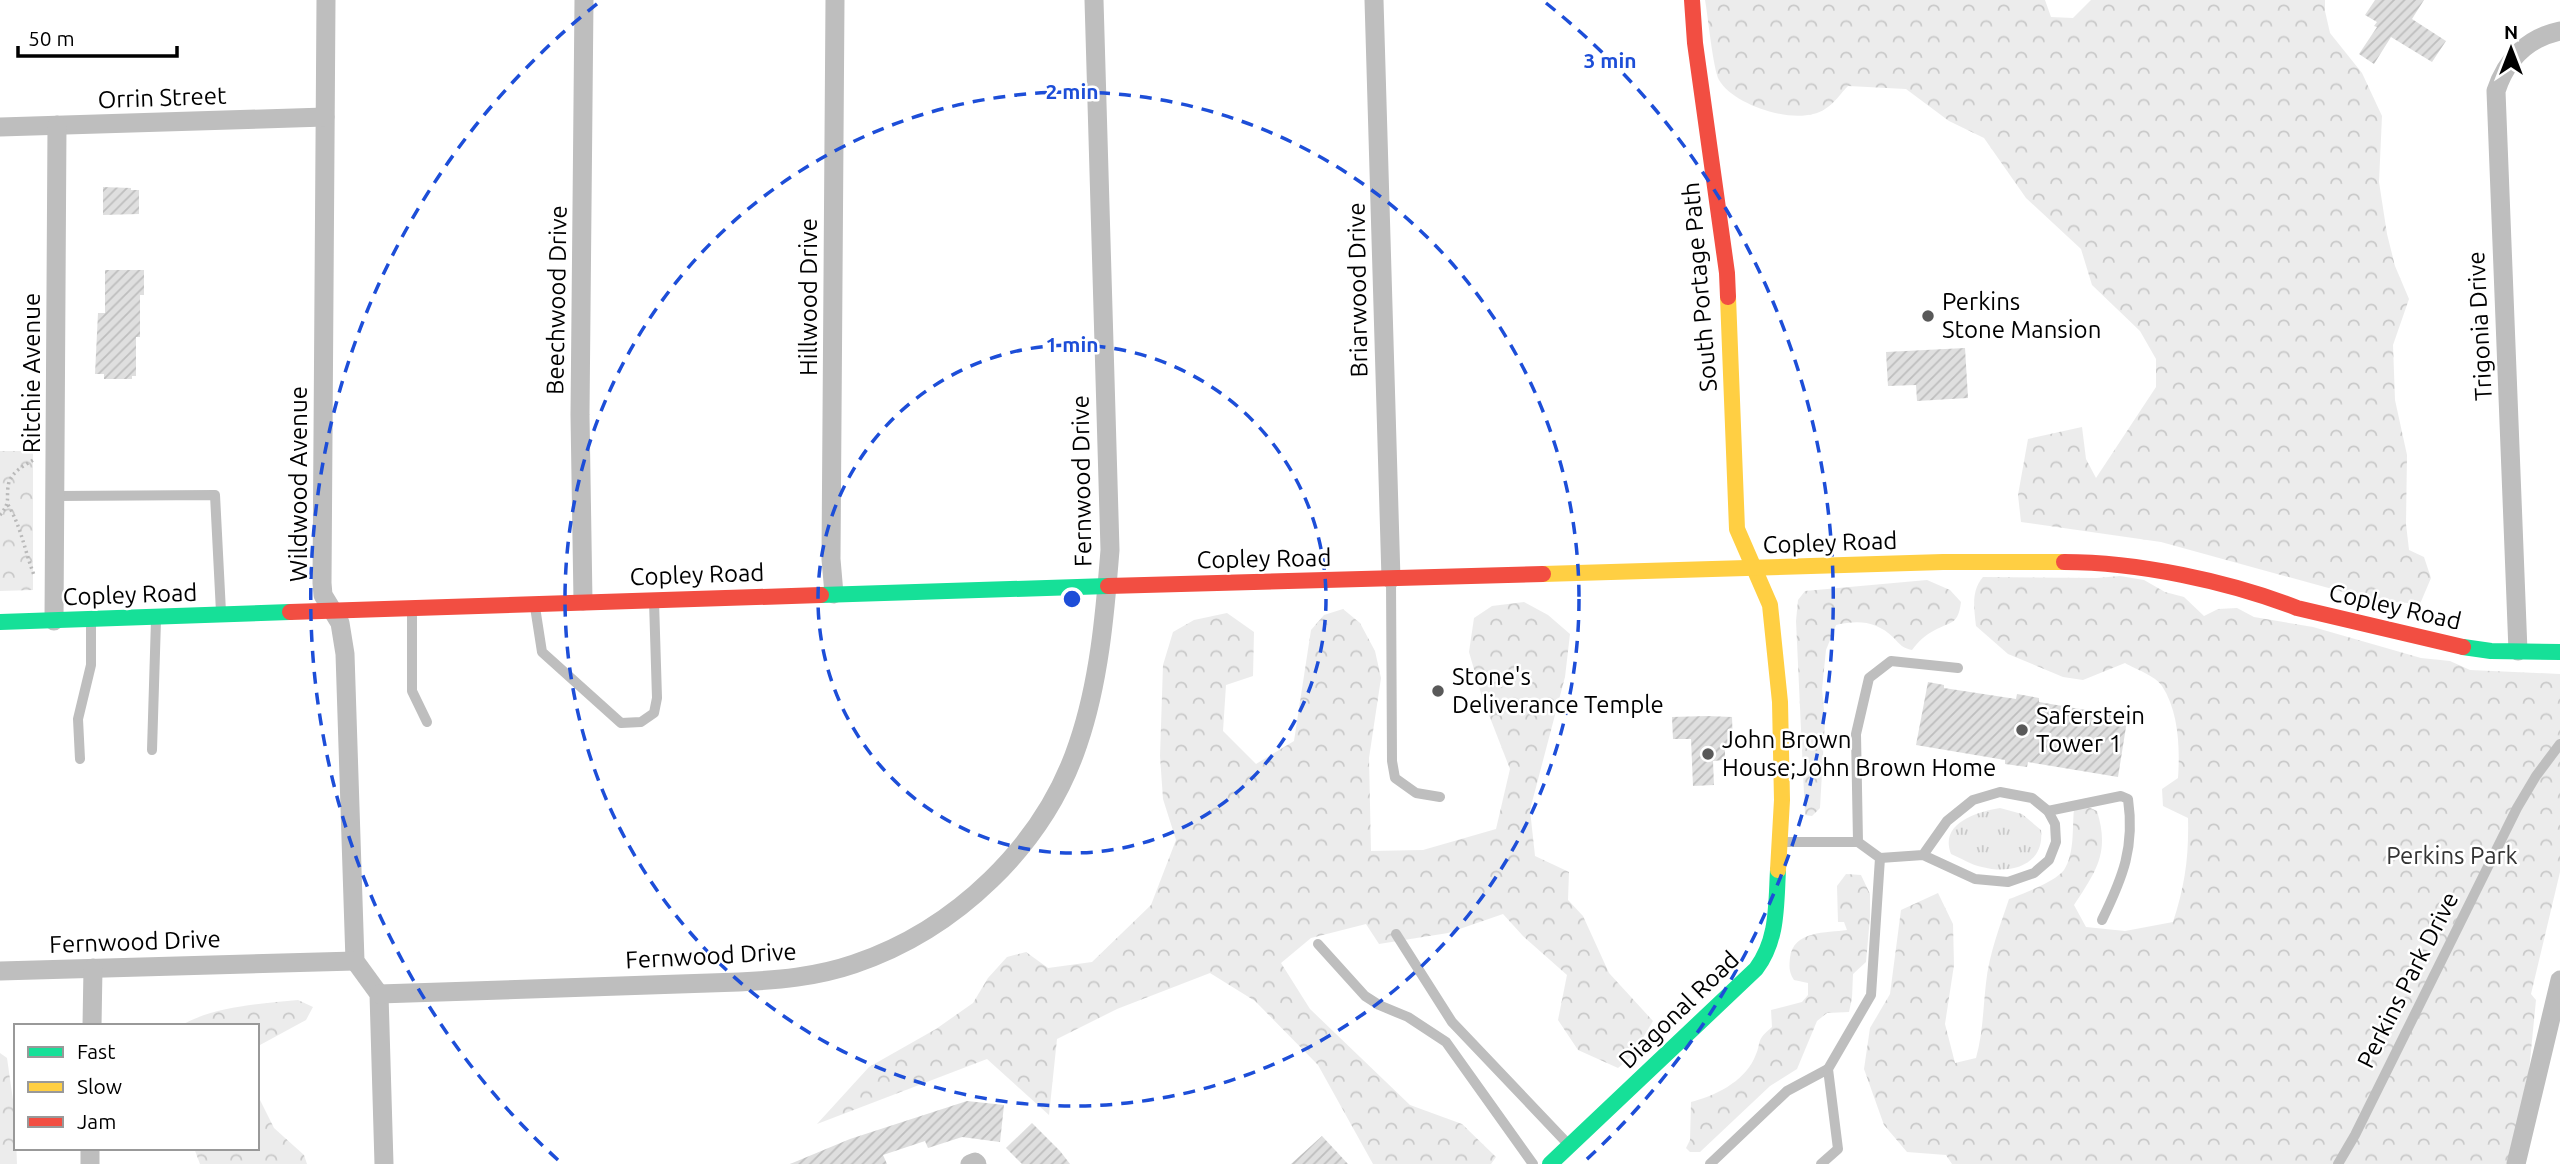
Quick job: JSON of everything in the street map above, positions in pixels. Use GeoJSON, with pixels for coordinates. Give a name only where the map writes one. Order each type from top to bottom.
{"type":"FeatureCollection","features":[{"type":"Feature","properties":{"kind":"main road","name":"South Portage Path"},"geometry":{"type":"LineString","coordinates":[[1692,0],[1695,43],[1727,273],[1737,530],[1756,568]]}},
{"type":"Feature","properties":{"kind":"main road","name":"Copley Road"},"geometry":{"type":"LineString","coordinates":[[0,622],[1107,585],[1956,562],[2100,562],[2196,579],[2272,598],[2297,608],[2465,647],[2560,652]]}},
{"type":"Feature","properties":{"kind":"main road","name":"Diagonal Road"},"geometry":{"type":"LineString","coordinates":[[1550,1164],[1746,980],[1761,964],[1770,948],[1774,931],[1782,800],[1780,702],[1770,605],[1756,568]]}},
{"type":"Feature","properties":{"kind":"street","name":"Wildwood Avenue"},"geometry":{"type":"LineString","coordinates":[[326,0],[322,583],[323,595],[340,623],[345,654],[355,961]]}},
{"type":"Feature","properties":{"kind":"street","name":"Beechwood Drive"},"geometry":{"type":"LineString","coordinates":[[583,601],[580,415],[584,0]]}},
{"type":"Feature","properties":{"kind":"street","name":"Hillwood Drive"},"geometry":{"type":"LineString","coordinates":[[834,594],[831,559],[835,0]]}},
{"type":"Feature","properties":{"kind":"street","name":"Fernwood Drive"},"geometry":{"type":"LineString","coordinates":[[379,994],[788,979],[854,964],[920,935],[981,890],[999,874],[1026,841],[1057,792],[1076,751],[1088,710],[1110,550],[1094,0]]}},
{"type":"Feature","properties":{"kind":"street","name":"Briarwood Drive"},"geometry":{"type":"LineString","coordinates":[[1374,0],[1391,579]]}},
{"type":"Feature","properties":{"kind":"street","name":"Trigonia Drive"},"geometry":{"type":"LineString","coordinates":[[2518,651],[2496,91],[2501,75],[2512,59],[2531,41],[2560,31]]}},
{"type":"Feature","properties":{"kind":"street","name":"Orrin Street"},"geometry":{"type":"LineString","coordinates":[[0,127],[325,117]]}},
{"type":"Feature","properties":{"kind":"street","name":"Ritchie Avenue"},"geometry":{"type":"LineString","coordinates":[[54,621],[57,125]]}},
{"type":"Feature","properties":{"kind":"street","name":"Fernwood Drive"},"geometry":{"type":"LineString","coordinates":[[0,971],[355,961]]}},
{"type":"Feature","properties":{"kind":"street"},"geometry":{"type":"LineString","coordinates":[[355,961],[379,994],[384,1164]]}},
{"type":"Feature","properties":{"kind":"street"},"geometry":{"type":"LineString","coordinates":[[92,1024],[93,968]]}},
{"type":"Feature","properties":{"kind":"street"},"geometry":{"type":"LineString","coordinates":[[2516,1164],[2560,981]]}},
{"type":"Feature","properties":{"kind":"street"},"geometry":{"type":"LineString","coordinates":[[970,1164],[977,1164]]}},
{"type":"Feature","properties":{"kind":"lane"},"geometry":{"type":"LineString","coordinates":[[56,496],[215,495],[221,614]]}},
{"type":"Feature","properties":{"kind":"lane"},"geometry":{"type":"LineString","coordinates":[[1391,579],[1392,761],[1395,778],[1416,793],[1440,797]]}},
{"type":"Feature","properties":{"kind":"lane"},"geometry":{"type":"LineString","coordinates":[[535,603],[542,652],[621,723],[641,722],[654,712],[657,698],[654,599]]}},
{"type":"Feature","properties":{"kind":"lane"},"geometry":{"type":"LineString","coordinates":[[412,607],[412,691],[427,722]]}},
{"type":"Feature","properties":{"kind":"lane"},"geometry":{"type":"LineString","coordinates":[[152,750],[156,616]]}},
{"type":"Feature","properties":{"kind":"lane"},"geometry":{"type":"LineString","coordinates":[[80,759],[78,719],[91,665],[91,619]]}},
{"type":"Feature","properties":{"kind":"lane"},"geometry":{"type":"LineString","coordinates":[[1858,842],[1856,734],[1869,678],[1891,661],[1958,668]]}},
{"type":"Feature","properties":{"kind":"lane","name":"Perkins Park Drive"},"geometry":{"type":"LineString","coordinates":[[2338,1164],[2355,1135],[2517,808],[2536,775],[2560,744]]}},
{"type":"Feature","properties":{"kind":"lane"},"geometry":{"type":"LineString","coordinates":[[1780,842],[1858,842],[1881,858],[1923,855],[1975,879],[2008,882],[2034,873],[2049,860],[2056,842],[2055,824],[2048,811],[2032,798],[2000,792],[1973,800],[1947,821],[1923,855]]}},
{"type":"Feature","properties":{"kind":"lane"},"geometry":{"type":"LineString","coordinates":[[2048,811],[2121,796],[2128,799],[2132,825],[2130,847],[2102,920]]}},
{"type":"Feature","properties":{"kind":"lane"},"geometry":{"type":"LineString","coordinates":[[1710,1164],[1787,1090],[1828,1069],[1871,995],[1881,858]]}},
{"type":"Feature","properties":{"kind":"lane"},"geometry":{"type":"LineString","coordinates":[[1396,934],[1452,1022],[1569,1146]]}},
{"type":"Feature","properties":{"kind":"lane"},"geometry":{"type":"LineString","coordinates":[[1318,944],[1365,996],[1378,1005],[1408,1017],[1446,1042],[1533,1164]]}},
{"type":"Feature","properties":{"kind":"lane"},"geometry":{"type":"LineString","coordinates":[[1821,1164],[1838,1149],[1828,1069]]}},
{"type":"Feature","properties":{"kind":"path"},"geometry":{"type":"LineString","coordinates":[[36,458],[17,470],[9,482],[8,505],[15,517],[37,584]]}},
{"type":"Feature","properties":{"kind":"path"},"geometry":{"type":"LineString","coordinates":[[0,515],[8,505]]}},
{"type":"Feature","properties":{"kind":"green space"},"geometry":{"type":"Polygon","coordinates":[[[1705,0],[2045,0],[2051,17],[2073,18],[2091,0],[2325,0],[2330,33],[2362,73],[2382,116],[2379,182],[2395,266],[2409,299],[2393,345],[2395,400],[2407,455],[2406,524],[2409,550],[2424,557],[2431,578],[2420,604],[2372,600],[2161,542],[2021,522],[2018,495],[2028,439],[2082,427],[2086,459],[2096,478],[2156,387],[2156,359],[2140,331],[2092,285],[2081,249],[2026,198],[1984,138],[1949,121],[1906,89],[1848,86],[1825,109],[1800,116],[1784,115],[1752,105],[1738,98],[1719,80],[1705,0]]]}},
{"type":"Feature","properties":{"kind":"green space"},"geometry":{"type":"Polygon","coordinates":[[[0,451],[33,451],[33,590],[0,591],[0,451]]]}},
{"type":"Feature","properties":{"kind":"green space","name":"Perkins Park"},"geometry":{"type":"Polygon","coordinates":[[[2120,576],[2144,580],[2165,592],[2184,597],[2204,616],[2218,609],[2237,608],[2254,617],[2313,627],[2421,658],[2450,661],[2470,670],[2560,674],[2560,872],[2531,994],[2536,1000],[2529,1071],[2507,1164],[1952,1164],[1946,1155],[1907,1152],[1884,1125],[1864,1069],[1870,1028],[1890,994],[1901,910],[1938,893],[1953,924],[1954,965],[1945,1024],[1955,1063],[1976,1058],[1990,961],[2009,899],[2047,883],[2064,870],[2071,848],[2074,809],[2086,806],[2097,811],[2101,826],[2099,861],[2074,905],[2086,927],[2125,931],[2173,922],[2185,871],[2188,818],[2163,806],[2162,789],[2178,778],[2179,755],[2175,719],[2162,686],[2150,676],[2125,663],[2083,680],[2063,677],[2008,654],[1976,626],[1975,594],[1983,577],[2120,576]]]}},
{"type":"Feature","properties":{"kind":"green space"},"geometry":{"type":"Polygon","coordinates":[[[1927,580],[1950,590],[1961,602],[1960,609],[1956,619],[1928,634],[1912,650],[1902,646],[1887,632],[1874,625],[1860,622],[1836,625],[1826,650],[1822,689],[1825,720],[1820,808],[1812,816],[1805,815],[1796,621],[1798,600],[1805,591],[1927,580]]]}},
{"type":"Feature","properties":{"kind":"green space"},"geometry":{"type":"Polygon","coordinates":[[[1524,602],[1548,615],[1570,634],[1565,677],[1530,810],[1535,856],[1569,872],[1568,900],[1583,916],[1609,973],[1653,1021],[1632,1056],[1618,1068],[1578,1050],[1558,1020],[1567,975],[1523,936],[1503,914],[1448,933],[1379,944],[1366,924],[1311,938],[1281,963],[1310,1009],[1410,1105],[1462,1124],[1496,1157],[1491,1164],[1373,1164],[1318,1065],[1255,1001],[1210,973],[1117,1009],[1057,1039],[1049,1115],[987,1059],[817,1124],[869,1067],[936,1029],[973,1003],[988,978],[1007,957],[1026,952],[1048,968],[1092,962],[1151,905],[1176,840],[1163,799],[1160,756],[1163,665],[1173,632],[1194,620],[1227,613],[1254,632],[1253,676],[1226,685],[1223,731],[1256,764],[1294,741],[1311,630],[1324,615],[1343,609],[1360,623],[1375,651],[1381,678],[1369,758],[1371,851],[1423,850],[1496,829],[1510,769],[1482,697],[1469,652],[1474,618],[1492,606],[1524,602]]]}},
{"type":"Feature","properties":{"kind":"green space"},"geometry":{"type":"Polygon","coordinates":[[[2000,808],[2022,814],[2041,830],[2038,852],[2032,859],[2024,865],[2004,870],[1974,865],[1951,854],[1950,834],[1955,827],[1971,816],[2000,808]]]}},
{"type":"Feature","properties":{"kind":"green space"},"geometry":{"type":"Polygon","coordinates":[[[1846,874],[1861,875],[1870,894],[1866,962],[1853,974],[1849,1012],[1827,1013],[1817,1021],[1797,1069],[1770,1086],[1700,1152],[1690,1152],[1686,1148],[1690,1140],[1691,1102],[1719,1092],[1743,1075],[1757,1053],[1761,1039],[1772,1027],[1771,1010],[1802,1002],[1808,995],[1808,983],[1794,980],[1791,974],[1792,949],[1797,942],[1812,935],[1847,930],[1844,922],[1838,922],[1837,886],[1846,874]]]}},
{"type":"Feature","properties":{"kind":"green space"},"geometry":{"type":"Polygon","coordinates":[[[298,1000],[313,1007],[306,1020],[259,1047],[259,1024],[184,1024],[207,1014],[298,1000]]]}},
{"type":"Feature","properties":{"kind":"green space"},"geometry":{"type":"Polygon","coordinates":[[[0,1053],[7,1058],[14,1107],[14,1150],[16,1150],[17,1164],[0,1164],[0,1053]]]}},
{"type":"Feature","properties":{"kind":"green space"},"geometry":{"type":"Polygon","coordinates":[[[259,1098],[274,1128],[304,1155],[307,1164],[200,1164],[195,1150],[259,1150],[259,1098]]]}},
{"type":"Feature","properties":{"kind":"building"},"geometry":{"type":"Polygon","coordinates":[[[2375,0],[2424,0],[2412,19],[2446,41],[2432,62],[2391,37],[2374,64],[2359,54],[2377,27],[2374,26],[2377,22],[2365,15],[2375,0]]]}},
{"type":"Feature","properties":{"kind":"building"},"geometry":{"type":"Polygon","coordinates":[[[103,187],[139,190],[139,214],[103,215],[103,187]]]}},
{"type":"Feature","properties":{"kind":"building"},"geometry":{"type":"Polygon","coordinates":[[[105,270],[144,270],[144,295],[140,295],[140,337],[136,337],[136,376],[132,376],[132,379],[104,379],[104,374],[95,374],[98,313],[105,313],[105,270]]]}},
{"type":"Feature","properties":{"kind":"building"},"geometry":{"type":"Polygon","coordinates":[[[1965,348],[1968,398],[1917,401],[1916,385],[1888,386],[1886,352],[1965,348]]]}},
{"type":"Feature","properties":{"kind":"building","name":"Saferstein Tower 1"},"geometry":{"type":"Polygon","coordinates":[[[1928,682],[1944,685],[1944,688],[2016,699],[2017,694],[2039,698],[2039,702],[2109,714],[2110,711],[2128,714],[2118,777],[2028,762],[2027,767],[2005,764],[2005,760],[1916,745],[1928,682]]]}},
{"type":"Feature","properties":{"kind":"building","name":"John Brown House;John Brown Home"},"geometry":{"type":"Polygon","coordinates":[[[1672,717],[1732,717],[1733,747],[1725,747],[1725,760],[1713,761],[1714,785],[1693,786],[1691,739],[1673,739],[1672,717]]]}},
{"type":"Feature","properties":{"kind":"building"},"geometry":{"type":"Polygon","coordinates":[[[967,1101],[1004,1105],[1000,1142],[962,1137],[928,1148],[925,1141],[883,1155],[887,1164],[790,1164],[850,1139],[967,1101]]]}},
{"type":"Feature","properties":{"kind":"building"},"geometry":{"type":"Polygon","coordinates":[[[1032,1123],[1070,1164],[1022,1164],[1006,1148],[1032,1123]]]}},
{"type":"Feature","properties":{"kind":"building"},"geometry":{"type":"Polygon","coordinates":[[[1322,1136],[1348,1164],[1291,1164],[1322,1136]]]}},
{"type":"Feature","properties":{"kind":"traffic: fast"},"geometry":{"type":"LineString","coordinates":[[821,595],[1108,586]]}},
{"type":"Feature","properties":{"kind":"traffic: fast"},"geometry":{"type":"LineString","coordinates":[[0,622],[290,612]]}},
{"type":"Feature","properties":{"kind":"traffic: fast"},"geometry":{"type":"LineString","coordinates":[[2463,647],[2491,651],[2560,652]]}},
{"type":"Feature","properties":{"kind":"traffic: fast"},"geometry":{"type":"LineString","coordinates":[[1550,1164],[1756,969],[1772,934],[1778,870]]}},
{"type":"Feature","properties":{"kind":"traffic: slow"},"geometry":{"type":"LineString","coordinates":[[1728,297],[1737,529],[1770,605],[1780,702],[1782,800],[1778,870]]}},
{"type":"Feature","properties":{"kind":"traffic: slow"},"geometry":{"type":"LineString","coordinates":[[1543,574],[1943,562],[2064,562]]}},
{"type":"Feature","properties":{"kind":"traffic: jam"},"geometry":{"type":"LineString","coordinates":[[1692,0],[1695,43],[1727,273],[1728,297]]}},
{"type":"Feature","properties":{"kind":"traffic: jam"},"geometry":{"type":"LineString","coordinates":[[2064,562],[2122,565],[2182,575],[2242,589],[2297,608],[2463,647]]}},
{"type":"Feature","properties":{"kind":"traffic: jam"},"geometry":{"type":"LineString","coordinates":[[1108,586],[1543,574]]}},
{"type":"Feature","properties":{"kind":"traffic: jam"},"geometry":{"type":"LineString","coordinates":[[290,612],[821,595]]}},
{"type":"Feature","properties":{"kind":"place","name":"Perkins Stone Mansion"},"geometry":{"type":"Point","coordinates":[1928,316]}},
{"type":"Feature","properties":{"kind":"place","name":"Stone's Deliverance Temple"},"geometry":{"type":"Point","coordinates":[1438,691]}},
{"type":"Feature","properties":{"kind":"place","name":"Saferstein Tower 1"},"geometry":{"type":"Point","coordinates":[2022,730]}},
{"type":"Feature","properties":{"kind":"place","name":"John Brown House;John Brown Home"},"geometry":{"type":"Point","coordinates":[1708,754]}}]}
